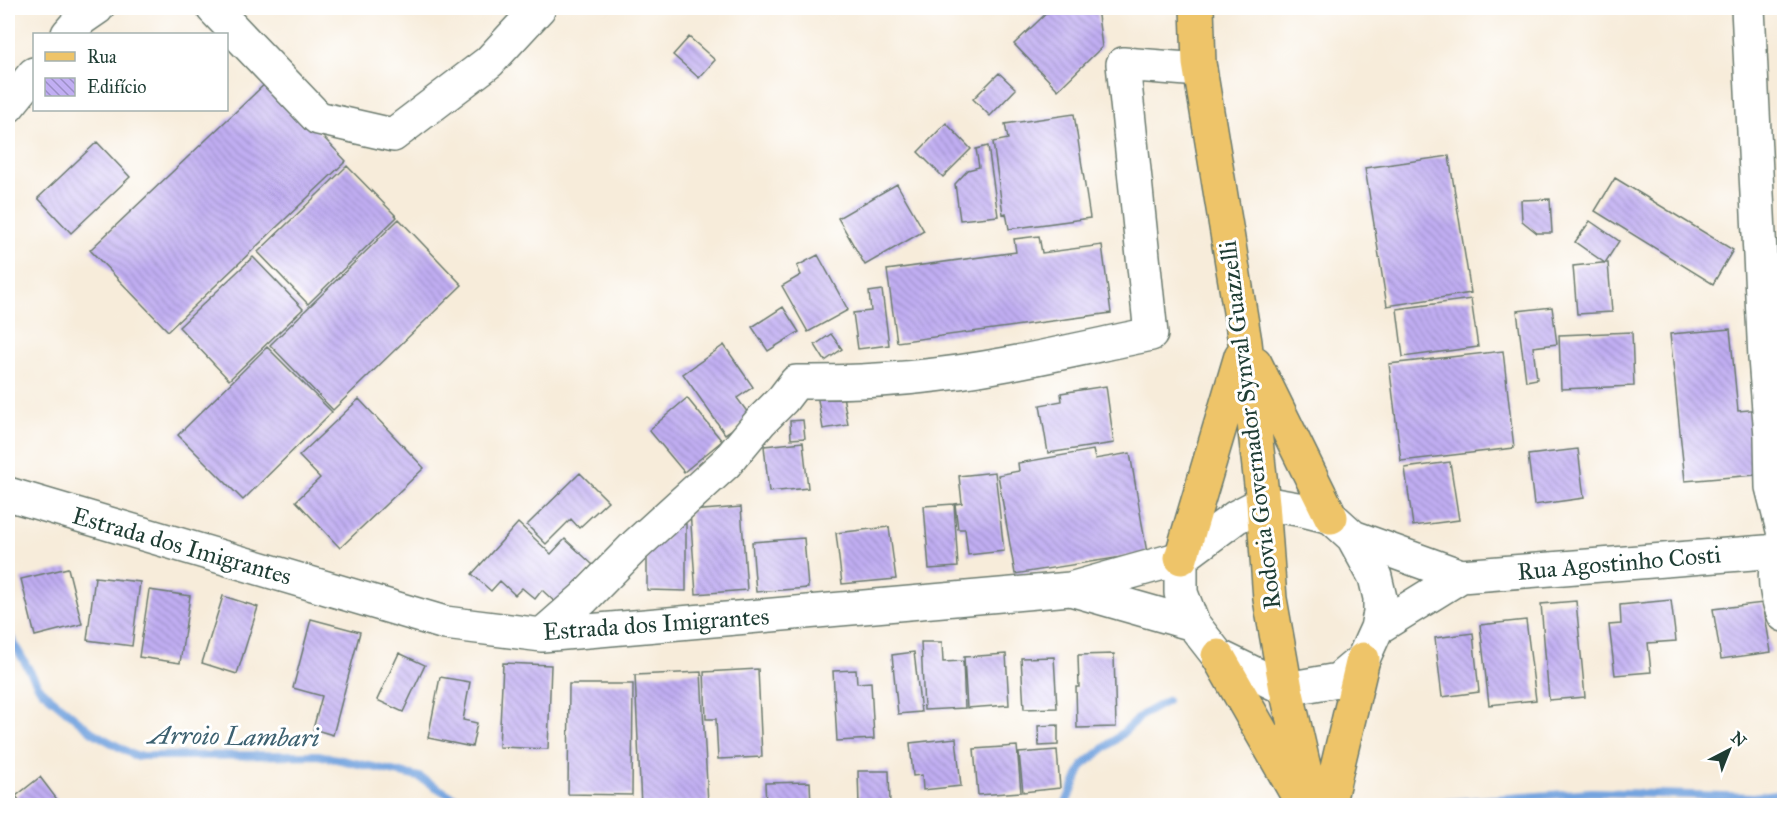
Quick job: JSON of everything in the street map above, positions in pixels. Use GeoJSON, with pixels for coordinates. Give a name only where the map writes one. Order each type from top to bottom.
{"type":"FeatureCollection","features":[{"type":"Feature","properties":{"kind":"main road","name":"Rodovia Governador Synval Guazzelli"},"geometry":{"type":"LineString","coordinates":[[1197,8],[1200,70],[1245,342],[1263,503],[1270,599],[1286,689],[1313,806]]}},
{"type":"Feature","properties":{"kind":"main road"},"geometry":{"type":"LineString","coordinates":[[1245,342],[1342,527]]}},
{"type":"Feature","properties":{"kind":"main road"},"geometry":{"type":"LineString","coordinates":[[1181,558],[1245,342]]}},
{"type":"Feature","properties":{"kind":"main road"},"geometry":{"type":"LineString","coordinates":[[1218,656],[1303,806]]}},
{"type":"Feature","properties":{"kind":"main road"},"geometry":{"type":"LineString","coordinates":[[1328,806],[1363,659]]}},
{"type":"Feature","properties":{"kind":"street"},"geometry":{"type":"LineString","coordinates":[[69,33],[81,19],[97,8]]}},
{"type":"Feature","properties":{"kind":"street"},"geometry":{"type":"LineString","coordinates":[[213,8],[318,118],[393,135],[489,62],[538,8]]}},
{"type":"Feature","properties":{"kind":"street"},"geometry":{"type":"LineString","coordinates":[[1748,8],[1772,487],[1782,540],[1774,576],[1778,600],[1785,615]]}},
{"type":"Feature","properties":{"kind":"street"},"geometry":{"type":"LineString","coordinates":[[542,635],[726,463],[796,382],[837,382],[944,374],[1005,365],[1151,334],[1123,64],[1200,70]]}},
{"type":"Feature","properties":{"kind":"street"},"geometry":{"type":"LineString","coordinates":[[8,106],[33,75]]}},
{"type":"Feature","properties":{"kind":"street"},"geometry":{"type":"LineString","coordinates":[[1764,358],[1785,398]]}},
{"type":"Feature","properties":{"kind":"street","name":"Estrada dos Imigrantes"},"geometry":{"type":"LineString","coordinates":[[8,494],[445,623],[542,635],[1070,589],[1181,558]]}},
{"type":"Feature","properties":{"kind":"street"},"geometry":{"type":"LineString","coordinates":[[1263,503],[1242,513],[1181,558],[1181,593],[1193,624],[1218,656],[1286,689],[1338,680],[1363,659],[1377,628],[1380,598],[1375,577],[1342,527]]}},
{"type":"Feature","properties":{"kind":"street","name":"Rua Agostinho Costi"},"geometry":{"type":"LineString","coordinates":[[1263,503],[1303,510],[1461,576]]}},
{"type":"Feature","properties":{"kind":"street","name":"Rua Agostinho Costi"},"geometry":{"type":"LineString","coordinates":[[1377,628],[1461,576],[1782,540]]}},
{"type":"Feature","properties":{"kind":"street","name":"Estrada dos Imigrantes"},"geometry":{"type":"LineString","coordinates":[[1070,589],[1193,624]]}},
{"type":"Feature","properties":{"kind":"building"},"geometry":{"type":"Polygon","coordinates":[[[1052,8],[1097,8],[1102,47],[1058,90],[1014,44],[1052,8]]]}},
{"type":"Feature","properties":{"kind":"building"},"geometry":{"type":"Polygon","coordinates":[[[689,37],[715,60],[699,78],[673,55],[689,37]]]}},
{"type":"Feature","properties":{"kind":"building"},"geometry":{"type":"Polygon","coordinates":[[[999,73],[1016,89],[990,116],[973,99],[999,73]]]}},
{"type":"Feature","properties":{"kind":"building"},"geometry":{"type":"Polygon","coordinates":[[[269,80],[346,161],[168,331],[90,250],[269,80]]]}},
{"type":"Feature","properties":{"kind":"building"},"geometry":{"type":"Polygon","coordinates":[[[1074,114],[1090,218],[1009,229],[1006,213],[1003,214],[993,142],[1008,139],[1005,124],[1074,114]]]}},
{"type":"Feature","properties":{"kind":"building"},"geometry":{"type":"Polygon","coordinates":[[[946,123],[971,149],[943,177],[918,152],[946,123]]]}},
{"type":"Feature","properties":{"kind":"building"},"geometry":{"type":"Polygon","coordinates":[[[97,142],[130,177],[71,233],[38,198],[97,142]]]}},
{"type":"Feature","properties":{"kind":"building"},"geometry":{"type":"Polygon","coordinates":[[[988,146],[998,216],[960,220],[955,184],[968,170],[979,167],[976,149],[988,146]]]}},
{"type":"Feature","properties":{"kind":"building"},"geometry":{"type":"Polygon","coordinates":[[[1449,156],[1471,293],[1387,306],[1365,168],[1449,156]]]}},
{"type":"Feature","properties":{"kind":"building"},"geometry":{"type":"Polygon","coordinates":[[[347,166],[397,217],[308,304],[258,252],[347,166]]]}},
{"type":"Feature","properties":{"kind":"building"},"geometry":{"type":"Polygon","coordinates":[[[1615,178],[1733,250],[1713,284],[1595,211],[1615,178]]]}},
{"type":"Feature","properties":{"kind":"building"},"geometry":{"type":"Polygon","coordinates":[[[897,184],[924,231],[865,265],[838,218],[897,184]]]}},
{"type":"Feature","properties":{"kind":"building"},"geometry":{"type":"Polygon","coordinates":[[[1550,199],[1552,233],[1537,233],[1522,221],[1521,200],[1550,199]]]}},
{"type":"Feature","properties":{"kind":"building"},"geometry":{"type":"Polygon","coordinates":[[[399,219],[462,285],[333,410],[270,345],[399,219]]]}},
{"type":"Feature","properties":{"kind":"building"},"geometry":{"type":"Polygon","coordinates":[[[1590,221],[1619,241],[1605,263],[1575,242],[1590,221]]]}},
{"type":"Feature","properties":{"kind":"building"},"geometry":{"type":"Polygon","coordinates":[[[1039,236],[1042,253],[1102,245],[1111,313],[897,342],[887,270],[1016,252],[1014,239],[1039,236]]]}},
{"type":"Feature","properties":{"kind":"building"},"geometry":{"type":"Polygon","coordinates":[[[818,255],[848,310],[808,332],[782,286],[801,275],[797,266],[818,255]]]}},
{"type":"Feature","properties":{"kind":"building"},"geometry":{"type":"Polygon","coordinates":[[[253,257],[303,309],[229,380],[179,327],[253,257]]]}},
{"type":"Feature","properties":{"kind":"building"},"geometry":{"type":"Polygon","coordinates":[[[1608,263],[1612,312],[1577,314],[1573,266],[1608,263]]]}},
{"type":"Feature","properties":{"kind":"building"},"geometry":{"type":"Polygon","coordinates":[[[882,290],[889,345],[858,349],[853,313],[871,311],[869,292],[882,290]]]}},
{"type":"Feature","properties":{"kind":"building"},"geometry":{"type":"Polygon","coordinates":[[[1471,299],[1478,347],[1403,357],[1397,309],[1471,299]]]}},
{"type":"Feature","properties":{"kind":"building"},"geometry":{"type":"Polygon","coordinates":[[[783,307],[799,332],[768,351],[752,327],[783,307]]]}},
{"type":"Feature","properties":{"kind":"building"},"geometry":{"type":"Polygon","coordinates":[[[1552,307],[1557,344],[1533,347],[1537,379],[1526,381],[1517,311],[1552,307]]]}},
{"type":"Feature","properties":{"kind":"building"},"geometry":{"type":"Polygon","coordinates":[[[1730,329],[1738,411],[1761,409],[1767,474],[1685,481],[1670,334],[1730,329]]]}},
{"type":"Feature","properties":{"kind":"building"},"geometry":{"type":"Polygon","coordinates":[[[1632,332],[1634,386],[1561,389],[1559,335],[1632,332]]]}},
{"type":"Feature","properties":{"kind":"building"},"geometry":{"type":"Polygon","coordinates":[[[831,334],[842,349],[825,361],[815,345],[831,334]]]}},
{"type":"Feature","properties":{"kind":"building"},"geometry":{"type":"Polygon","coordinates":[[[724,345],[753,387],[737,398],[751,417],[725,434],[683,374],[724,345]]]}},
{"type":"Feature","properties":{"kind":"building"},"geometry":{"type":"Polygon","coordinates":[[[267,347],[332,412],[243,500],[178,435],[267,347]]]}},
{"type":"Feature","properties":{"kind":"building"},"geometry":{"type":"Polygon","coordinates":[[[1503,351],[1514,448],[1401,461],[1389,364],[1503,351]]]}},
{"type":"Feature","properties":{"kind":"building"},"geometry":{"type":"Polygon","coordinates":[[[1106,386],[1114,443],[1048,453],[1040,405],[1062,401],[1061,393],[1106,386]]]}},
{"type":"Feature","properties":{"kind":"building"},"geometry":{"type":"Polygon","coordinates":[[[842,390],[848,425],[823,429],[817,394],[842,390]]]}},
{"type":"Feature","properties":{"kind":"building"},"geometry":{"type":"Polygon","coordinates":[[[687,398],[722,441],[684,472],[649,430],[687,398]]]}},
{"type":"Feature","properties":{"kind":"building"},"geometry":{"type":"Polygon","coordinates":[[[359,399],[424,468],[340,548],[296,501],[320,478],[299,456],[359,399]]]}},
{"type":"Feature","properties":{"kind":"building"},"geometry":{"type":"Polygon","coordinates":[[[803,420],[805,438],[791,439],[790,421],[803,420]]]}},
{"type":"Feature","properties":{"kind":"building"},"geometry":{"type":"Polygon","coordinates":[[[803,442],[808,488],[769,492],[764,446],[803,442]]]}},
{"type":"Feature","properties":{"kind":"building"},"geometry":{"type":"Polygon","coordinates":[[[1578,449],[1584,498],[1534,505],[1528,455],[1578,449]]]}},
{"type":"Feature","properties":{"kind":"building"},"geometry":{"type":"Polygon","coordinates":[[[1093,450],[1095,459],[1130,453],[1147,553],[1015,574],[998,475],[1019,471],[1018,463],[1093,450]]]}},
{"type":"Feature","properties":{"kind":"building"},"geometry":{"type":"Polygon","coordinates":[[[1450,462],[1459,520],[1413,526],[1405,468],[1450,462]]]}},
{"type":"Feature","properties":{"kind":"building"},"geometry":{"type":"Polygon","coordinates":[[[995,472],[1004,551],[968,555],[965,529],[958,529],[955,504],[962,503],[959,476],[995,472]]]}},
{"type":"Feature","properties":{"kind":"building"},"geometry":{"type":"Polygon","coordinates":[[[580,473],[608,501],[579,528],[571,519],[546,544],[527,525],[580,473]]]}},
{"type":"Feature","properties":{"kind":"building"},"geometry":{"type":"Polygon","coordinates":[[[954,504],[958,567],[929,569],[924,506],[954,504]]]}},
{"type":"Feature","properties":{"kind":"building"},"geometry":{"type":"Polygon","coordinates":[[[741,507],[747,590],[696,594],[690,511],[741,507]]]}},
{"type":"Feature","properties":{"kind":"building"},"geometry":{"type":"Polygon","coordinates":[[[518,523],[551,554],[565,539],[593,565],[557,604],[542,590],[535,599],[522,588],[515,595],[500,581],[491,591],[472,574],[518,523]]]}},
{"type":"Feature","properties":{"kind":"building"},"geometry":{"type":"Polygon","coordinates":[[[667,523],[686,524],[686,591],[647,590],[647,546],[656,540],[666,540],[667,523]]]}},
{"type":"Feature","properties":{"kind":"building"},"geometry":{"type":"Polygon","coordinates":[[[889,527],[896,579],[842,584],[836,533],[889,527]]]}},
{"type":"Feature","properties":{"kind":"building"},"geometry":{"type":"Polygon","coordinates":[[[804,538],[808,588],[756,592],[752,542],[804,538]]]}},
{"type":"Feature","properties":{"kind":"building"},"geometry":{"type":"Polygon","coordinates":[[[68,568],[82,624],[35,636],[21,579],[68,568]]]}},
{"type":"Feature","properties":{"kind":"building"},"geometry":{"type":"Polygon","coordinates":[[[95,577],[140,582],[132,646],[87,640],[95,577]]]}},
{"type":"Feature","properties":{"kind":"building"},"geometry":{"type":"Polygon","coordinates":[[[149,590],[190,596],[180,663],[139,657],[149,590]]]}},
{"type":"Feature","properties":{"kind":"building"},"geometry":{"type":"Polygon","coordinates":[[[223,596],[258,607],[237,674],[202,663],[223,596]]]}},
{"type":"Feature","properties":{"kind":"building"},"geometry":{"type":"Polygon","coordinates":[[[1671,600],[1676,641],[1648,643],[1651,672],[1615,675],[1609,625],[1621,624],[1620,605],[1671,600]]]}},
{"type":"Feature","properties":{"kind":"building"},"geometry":{"type":"Polygon","coordinates":[[[1576,601],[1585,697],[1549,700],[1541,604],[1576,601]]]}},
{"type":"Feature","properties":{"kind":"building"},"geometry":{"type":"Polygon","coordinates":[[[1763,603],[1771,652],[1721,659],[1713,609],[1763,603]]]}},
{"type":"Feature","properties":{"kind":"building"},"geometry":{"type":"Polygon","coordinates":[[[311,619],[360,632],[333,735],[313,729],[322,696],[293,688],[311,619]]]}},
{"type":"Feature","properties":{"kind":"building"},"geometry":{"type":"Polygon","coordinates":[[[1526,620],[1536,700],[1489,705],[1480,625],[1526,620]]]}},
{"type":"Feature","properties":{"kind":"building"},"geometry":{"type":"Polygon","coordinates":[[[1473,633],[1479,692],[1442,697],[1435,638],[1473,633]]]}},
{"type":"Feature","properties":{"kind":"building"},"geometry":{"type":"Polygon","coordinates":[[[921,642],[942,642],[943,662],[963,661],[965,708],[924,710],[921,642]]]}},
{"type":"Feature","properties":{"kind":"building"},"geometry":{"type":"Polygon","coordinates":[[[914,652],[921,712],[898,714],[892,655],[914,652]]]}},
{"type":"Feature","properties":{"kind":"building"},"geometry":{"type":"Polygon","coordinates":[[[399,653],[425,665],[403,712],[377,700],[399,653]]]}},
{"type":"Feature","properties":{"kind":"building"},"geometry":{"type":"Polygon","coordinates":[[[1006,654],[1009,705],[967,708],[964,657],[1006,654]]]}},
{"type":"Feature","properties":{"kind":"building"},"geometry":{"type":"Polygon","coordinates":[[[1114,654],[1116,727],[1077,728],[1078,655],[1114,654]]]}},
{"type":"Feature","properties":{"kind":"building"},"geometry":{"type":"Polygon","coordinates":[[[1054,657],[1057,708],[1024,709],[1021,658],[1054,657]]]}},
{"type":"Feature","properties":{"kind":"building"},"geometry":{"type":"Polygon","coordinates":[[[503,663],[551,665],[548,749],[499,747],[503,663]]]}},
{"type":"Feature","properties":{"kind":"building"},"geometry":{"type":"Polygon","coordinates":[[[758,669],[762,757],[718,759],[716,719],[706,719],[704,672],[758,669]]]}},
{"type":"Feature","properties":{"kind":"building"},"geometry":{"type":"Polygon","coordinates":[[[856,670],[857,683],[871,682],[874,739],[837,741],[833,671],[856,670]]]}},
{"type":"Feature","properties":{"kind":"building"},"geometry":{"type":"Polygon","coordinates":[[[701,672],[708,803],[641,806],[635,675],[701,672]]]}},
{"type":"Feature","properties":{"kind":"building"},"geometry":{"type":"Polygon","coordinates":[[[440,677],[470,682],[463,720],[477,723],[472,747],[428,738],[440,677]]]}},
{"type":"Feature","properties":{"kind":"building"},"geometry":{"type":"Polygon","coordinates":[[[569,684],[633,684],[632,795],[568,794],[569,684]]]}},
{"type":"Feature","properties":{"kind":"building"},"geometry":{"type":"Polygon","coordinates":[[[1058,725],[1058,745],[1039,746],[1038,726],[1058,725]]]}},
{"type":"Feature","properties":{"kind":"building"},"geometry":{"type":"Polygon","coordinates":[[[956,738],[961,786],[923,790],[922,775],[913,776],[910,743],[956,738]]]}},
{"type":"Feature","properties":{"kind":"building"},"geometry":{"type":"Polygon","coordinates":[[[1017,746],[1021,792],[978,795],[974,749],[1017,746]]]}},
{"type":"Feature","properties":{"kind":"building"},"geometry":{"type":"Polygon","coordinates":[[[1057,750],[1060,788],[1023,792],[1019,753],[1057,750]]]}},
{"type":"Feature","properties":{"kind":"building"},"geometry":{"type":"Polygon","coordinates":[[[858,771],[889,771],[890,806],[859,806],[858,771]]]}},
{"type":"Feature","properties":{"kind":"building"},"geometry":{"type":"Polygon","coordinates":[[[40,777],[62,806],[23,806],[16,796],[40,777]]]}},
{"type":"Feature","properties":{"kind":"building"},"geometry":{"type":"Polygon","coordinates":[[[810,782],[811,806],[766,806],[765,783],[810,782]]]}},
{"type":"Feature","properties":{"kind":"waterway","name":"Arroio Lambari"},"geometry":{"type":"LineString","coordinates":[[8,633],[40,689],[92,732],[135,756],[318,755],[419,777],[468,806]]}},
{"type":"Feature","properties":{"kind":"waterway","name":"Arroio Lambari"},"geometry":{"type":"LineString","coordinates":[[1063,806],[1083,765],[1142,715],[1167,701]]}},
{"type":"Feature","properties":{"kind":"waterway","name":"Arroio Lambari"},"geometry":{"type":"LineString","coordinates":[[1403,806],[1592,792],[1754,797],[1784,793]]}}]}
